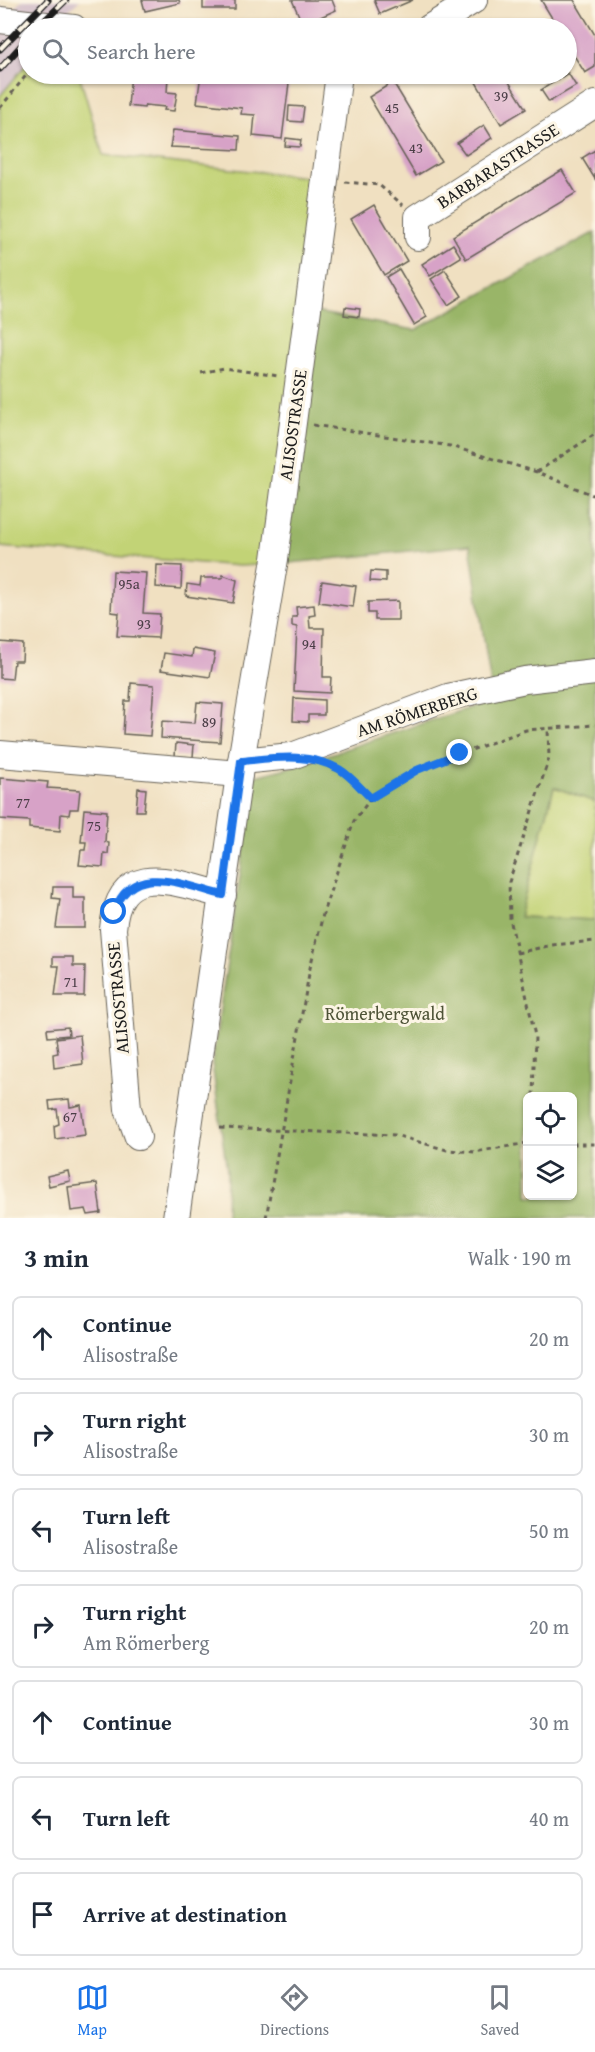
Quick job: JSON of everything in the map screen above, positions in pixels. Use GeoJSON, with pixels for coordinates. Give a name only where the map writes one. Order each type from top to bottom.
{"type":"FeatureCollection","features":[{"type":"Feature","properties":{"kind":"street"},"geometry":{"type":"LineString","coordinates":[[445,18],[474,0]]}},
{"type":"Feature","properties":{"kind":"street"},"geometry":{"type":"LineString","coordinates":[[0,20],[18,22]]}},
{"type":"Feature","properties":{"kind":"street","name":"ALISOSTRASSE"},"geometry":{"type":"LineString","coordinates":[[176,1218],[240,768],[275,559],[338,84]]}},
{"type":"Feature","properties":{"kind":"street","name":"BARBARASTRASSE"},"geometry":{"type":"LineString","coordinates":[[418,227],[595,104]]}},
{"type":"Feature","properties":{"kind":"street","name":"AM RÖMERBERG"},"geometry":{"type":"LineString","coordinates":[[240,768],[292,756],[448,698],[525,680],[595,672]]}},
{"type":"Feature","properties":{"kind":"street"},"geometry":{"type":"LineString","coordinates":[[0,754],[240,768]]}},
{"type":"Feature","properties":{"kind":"street","name":"ALISOSTRASSE"},"geometry":{"type":"LineString","coordinates":[[138,1137],[128,1109],[112,929],[119,897],[132,885],[146,880],[160,880],[223,895]]}},
{"type":"Feature","properties":{"kind":"path"},"geometry":{"type":"LineString","coordinates":[[0,108],[19,84]]}},
{"type":"Feature","properties":{"kind":"path"},"geometry":{"type":"LineString","coordinates":[[324,181],[379,185],[418,227]]}},
{"type":"Feature","properties":{"kind":"path"},"geometry":{"type":"LineString","coordinates":[[201,373],[224,368],[300,380]]}},
{"type":"Feature","properties":{"kind":"path"},"geometry":{"type":"LineString","coordinates":[[294,422],[450,446],[537,472],[595,496]]}},
{"type":"Feature","properties":{"kind":"path"},"geometry":{"type":"LineString","coordinates":[[537,472],[595,434]]}},
{"type":"Feature","properties":{"kind":"path"},"geometry":{"type":"LineString","coordinates":[[266,1218],[295,1043],[324,909],[354,820],[371,798],[417,770],[526,730],[595,725]]}},
{"type":"Feature","properties":{"kind":"path"},"geometry":{"type":"LineString","coordinates":[[533,1092],[535,1036],[516,954],[510,918],[509,882],[549,758],[548,729]]}},
{"type":"Feature","properties":{"kind":"path"},"geometry":{"type":"LineString","coordinates":[[324,764],[340,770],[371,798]]}},
{"type":"Feature","properties":{"kind":"path"},"geometry":{"type":"LineString","coordinates":[[516,954],[552,945],[595,941]]}},
{"type":"Feature","properties":{"kind":"path"},"geometry":{"type":"LineString","coordinates":[[220,1128],[395,1135],[447,1150],[475,1152],[523,1144]]}},
{"type":"Feature","properties":{"kind":"path"},"geometry":{"type":"LineString","coordinates":[[577,1144],[595,1144]]}},
{"type":"Feature","properties":{"kind":"shaded area"},"geometry":{"type":"Polygon","coordinates":[[[22,0],[80,0],[60,18],[18,18],[18,74],[0,96],[0,7],[14,8],[22,0]]]}},
{"type":"Feature","properties":{"kind":"green space"},"geometry":{"type":"Polygon","coordinates":[[[18,74],[18,84],[82,84],[103,155],[333,180],[280,564],[239,566],[0,547],[0,96],[18,74]]]}},
{"type":"Feature","properties":{"kind":"green space","name":"Römerbergwald"},"geometry":{"type":"Polygon","coordinates":[[[595,232],[595,802],[554,787],[519,917],[595,920],[595,1218],[226,1218],[227,1171],[212,1063],[255,776],[291,767],[493,700],[470,545],[280,564],[314,312],[415,330],[595,232]]]}},
{"type":"Feature","properties":{"kind":"green space"},"geometry":{"type":"Polygon","coordinates":[[[554,787],[595,802],[595,920],[519,917],[554,787]]]}},
{"type":"Feature","properties":{"kind":"building"},"geometry":{"type":"Polygon","coordinates":[[[142,0],[179,0],[180,3],[145,11],[142,0]]]}},
{"type":"Feature","properties":{"kind":"building"},"geometry":{"type":"Polygon","coordinates":[[[203,0],[235,0],[235,9],[203,9],[203,0]]]}},
{"type":"Feature","properties":{"kind":"building"},"geometry":{"type":"Polygon","coordinates":[[[292,0],[332,0],[336,10],[318,18],[300,18],[292,0]]]}},
{"type":"Feature","properties":{"kind":"building"},"geometry":{"type":"Polygon","coordinates":[[[374,0],[413,0],[380,14],[374,0]]]}},
{"type":"Feature","properties":{"kind":"building"},"geometry":{"type":"Polygon","coordinates":[[[541,0],[574,0],[595,35],[595,67],[585,73],[577,60],[577,18],[552,18],[541,0]]]}},
{"type":"Feature","properties":{"kind":"building"},"geometry":{"type":"Polygon","coordinates":[[[130,84],[168,84],[167,92],[177,93],[174,111],[164,110],[165,107],[128,106],[130,84]]]}},
{"type":"Feature","properties":{"kind":"building"},"geometry":{"type":"Polygon","coordinates":[[[200,84],[289,84],[282,139],[253,136],[255,115],[241,114],[242,108],[197,103],[200,84]]]}},
{"type":"Feature","properties":{"kind":"building"},"geometry":{"type":"Polygon","coordinates":[[[390,84],[394,84],[441,161],[416,176],[369,97],[390,84]]]}},
{"type":"Feature","properties":{"kind":"building"},"geometry":{"type":"Polygon","coordinates":[[[477,84],[510,84],[526,109],[501,124],[477,84]]]}},
{"type":"Feature","properties":{"kind":"building"},"geometry":{"type":"Polygon","coordinates":[[[551,84],[575,84],[576,86],[549,102],[541,90],[551,84]]]}},
{"type":"Feature","properties":{"kind":"building"},"geometry":{"type":"Polygon","coordinates":[[[289,106],[304,107],[302,122],[288,121],[289,106]]]}},
{"type":"Feature","properties":{"kind":"building"},"geometry":{"type":"Polygon","coordinates":[[[484,125],[492,138],[466,155],[457,143],[484,125]]]}},
{"type":"Feature","properties":{"kind":"building"},"geometry":{"type":"Polygon","coordinates":[[[173,130],[240,136],[239,150],[170,147],[173,130]]]}},
{"type":"Feature","properties":{"kind":"building"},"geometry":{"type":"Polygon","coordinates":[[[286,138],[301,140],[300,147],[285,146],[286,138]]]}},
{"type":"Feature","properties":{"kind":"building"},"geometry":{"type":"Polygon","coordinates":[[[595,150],[595,179],[582,158],[595,150]]]}},
{"type":"Feature","properties":{"kind":"building"},"geometry":{"type":"Polygon","coordinates":[[[562,170],[576,193],[466,259],[453,236],[562,170]]]}},
{"type":"Feature","properties":{"kind":"building"},"geometry":{"type":"Polygon","coordinates":[[[374,205],[407,261],[384,275],[351,219],[374,205]]]}},
{"type":"Feature","properties":{"kind":"building"},"geometry":{"type":"Polygon","coordinates":[[[453,244],[461,257],[430,276],[422,264],[453,244]]]}},
{"type":"Feature","properties":{"kind":"building"},"geometry":{"type":"Polygon","coordinates":[[[399,269],[427,317],[414,325],[386,277],[399,269]]]}},
{"type":"Feature","properties":{"kind":"building"},"geometry":{"type":"Polygon","coordinates":[[[445,270],[462,296],[448,305],[431,279],[445,270]]]}},
{"type":"Feature","properties":{"kind":"building"},"geometry":{"type":"Polygon","coordinates":[[[345,307],[360,309],[359,317],[344,315],[345,307]]]}},
{"type":"Feature","properties":{"kind":"building"},"geometry":{"type":"Polygon","coordinates":[[[157,565],[182,566],[181,589],[156,587],[157,565]]]}},
{"type":"Feature","properties":{"kind":"building"},"geometry":{"type":"Polygon","coordinates":[[[113,571],[146,573],[143,613],[160,614],[158,638],[117,636],[119,613],[111,612],[113,571]]]}},
{"type":"Feature","properties":{"kind":"building"},"geometry":{"type":"Polygon","coordinates":[[[371,571],[386,572],[386,582],[370,581],[371,571]]]}},
{"type":"Feature","properties":{"kind":"building"},"geometry":{"type":"Polygon","coordinates":[[[223,575],[237,580],[233,603],[186,596],[187,584],[200,586],[201,578],[222,578],[223,575]]]}},
{"type":"Feature","properties":{"kind":"building"},"geometry":{"type":"Polygon","coordinates":[[[322,581],[356,586],[353,607],[319,602],[322,581]]]}},
{"type":"Feature","properties":{"kind":"building"},"geometry":{"type":"Polygon","coordinates":[[[398,601],[398,620],[375,620],[375,613],[368,613],[368,602],[398,601]]]}},
{"type":"Feature","properties":{"kind":"building"},"geometry":{"type":"Polygon","coordinates":[[[314,605],[315,615],[309,616],[310,628],[324,628],[323,677],[331,677],[330,693],[294,691],[297,627],[292,626],[292,617],[297,617],[296,607],[314,605]]]}},
{"type":"Feature","properties":{"kind":"building"},"geometry":{"type":"Polygon","coordinates":[[[0,642],[23,644],[22,661],[14,661],[12,679],[0,678],[0,642]]]}},
{"type":"Feature","properties":{"kind":"building"},"geometry":{"type":"Polygon","coordinates":[[[193,649],[215,653],[210,677],[161,670],[164,653],[192,657],[193,649]]]}},
{"type":"Feature","properties":{"kind":"building"},"geometry":{"type":"Polygon","coordinates":[[[131,683],[154,685],[150,736],[123,734],[125,701],[130,701],[131,683]]]}},
{"type":"Feature","properties":{"kind":"building"},"geometry":{"type":"Polygon","coordinates":[[[294,698],[324,700],[324,715],[308,715],[308,722],[293,721],[294,698]]]}},
{"type":"Feature","properties":{"kind":"building"},"geometry":{"type":"Polygon","coordinates":[[[197,702],[223,704],[220,742],[161,738],[162,721],[195,723],[197,702]]]}},
{"type":"Feature","properties":{"kind":"building"},"geometry":{"type":"Polygon","coordinates":[[[176,743],[194,745],[193,757],[175,756],[176,743]]]}},
{"type":"Feature","properties":{"kind":"building"},"geometry":{"type":"Polygon","coordinates":[[[0,778],[48,782],[47,788],[80,790],[78,809],[70,809],[69,815],[61,814],[60,831],[29,828],[29,821],[0,819],[0,778]]]}},
{"type":"Feature","properties":{"kind":"building"},"geometry":{"type":"Polygon","coordinates":[[[138,788],[146,789],[144,811],[136,811],[138,788]]]}},
{"type":"Feature","properties":{"kind":"building"},"geometry":{"type":"Polygon","coordinates":[[[84,809],[107,811],[105,842],[109,843],[108,854],[104,853],[103,867],[79,865],[81,850],[85,850],[86,842],[81,842],[84,809]]]}},
{"type":"Feature","properties":{"kind":"building"},"geometry":{"type":"Polygon","coordinates":[[[53,887],[73,887],[73,898],[85,898],[85,928],[56,928],[60,899],[52,898],[53,887]]]}},
{"type":"Feature","properties":{"kind":"building"},"geometry":{"type":"Polygon","coordinates":[[[53,957],[73,957],[73,966],[85,966],[84,996],[55,996],[59,966],[53,966],[53,957]]]}},
{"type":"Feature","properties":{"kind":"building"},"geometry":{"type":"Polygon","coordinates":[[[68,1027],[69,1035],[48,1037],[47,1029],[68,1027]]]}},
{"type":"Feature","properties":{"kind":"building"},"geometry":{"type":"Polygon","coordinates":[[[80,1035],[83,1064],[54,1068],[53,1054],[58,1053],[56,1038],[80,1035]]]}},
{"type":"Feature","properties":{"kind":"building"},"geometry":{"type":"Polygon","coordinates":[[[69,1099],[70,1107],[81,1105],[85,1135],[55,1139],[54,1126],[59,1124],[57,1109],[50,1110],[49,1101],[69,1099]]]}},
{"type":"Feature","properties":{"kind":"building"},"geometry":{"type":"Polygon","coordinates":[[[68,1171],[70,1181],[49,1186],[47,1176],[68,1171]]]}},
{"type":"Feature","properties":{"kind":"building"},"geometry":{"type":"Polygon","coordinates":[[[97,1183],[101,1213],[88,1215],[86,1209],[71,1211],[68,1187],[97,1183]]]}},
{"type":"Feature","properties":{"kind":"railway"},"geometry":{"type":"LineString","coordinates":[[30,18],[48,0]]}},
{"type":"Feature","properties":{"kind":"railway"},"geometry":{"type":"LineString","coordinates":[[47,18],[66,0]]}},
{"type":"Feature","properties":{"kind":"railway"},"geometry":{"type":"LineString","coordinates":[[0,49],[18,31]]}},
{"type":"Feature","properties":{"kind":"railway"},"geometry":{"type":"LineString","coordinates":[[0,69],[18,49]]}},
{"type":"Feature","properties":{"kind":"route"},"geometry":{"type":"LineString","coordinates":[[114,912],[119,897],[132,885],[146,880],[160,880],[223,895],[241,761],[292,756],[316,761],[340,770],[371,798],[417,770],[460,753]]}}]}
